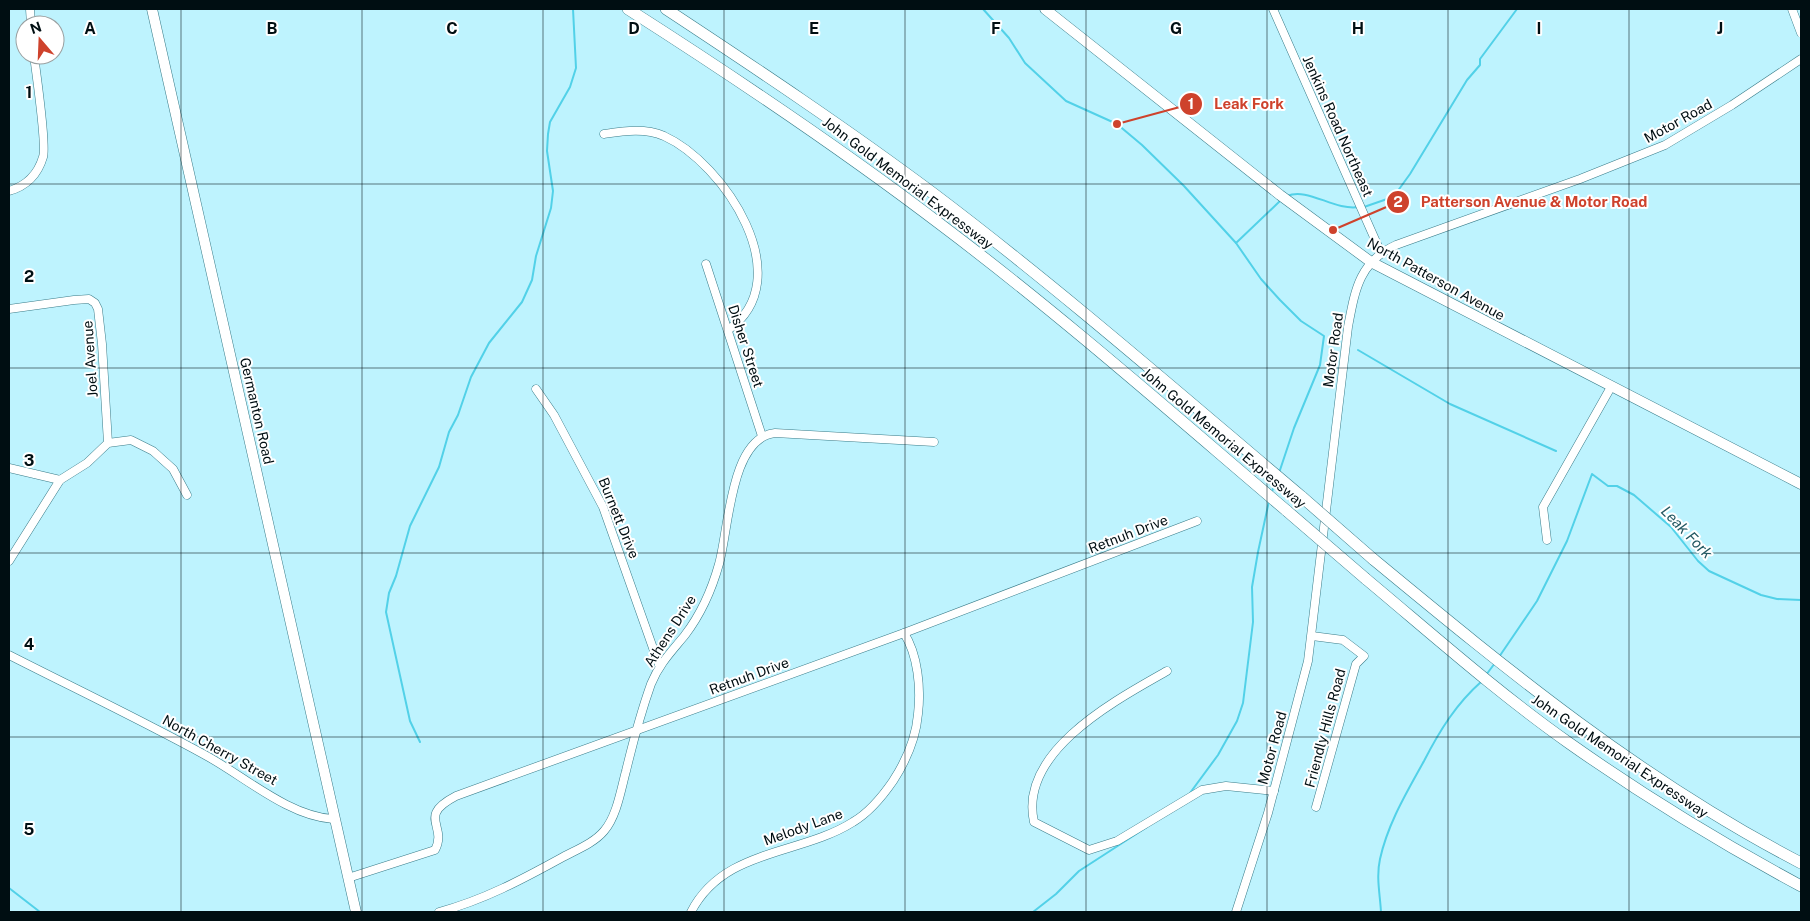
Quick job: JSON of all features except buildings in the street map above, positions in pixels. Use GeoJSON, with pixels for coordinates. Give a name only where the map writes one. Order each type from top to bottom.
{"type":"FeatureCollection","features":[{"type":"Feature","properties":{"kind":"highway","name":"John Gold Memorial Expressway"},"geometry":{"type":"LineString","coordinates":[[628,9],[807,127],[945,228],[1120,369],[1464,661],[1568,743],[1684,820],[1801,886]]}},
{"type":"Feature","properties":{"kind":"highway","name":"John Gold Memorial Expressway"},"geometry":{"type":"LineString","coordinates":[[666,9],[816,109],[957,212],[1054,287],[1373,559],[1518,679],[1577,724],[1702,807],[1801,863]]}},
{"type":"Feature","properties":{"kind":"main road","name":"Germanton Road"},"geometry":{"type":"LineString","coordinates":[[152,9],[333,819]]}},
{"type":"Feature","properties":{"kind":"main road","name":"North Patterson Avenue"},"geometry":{"type":"LineString","coordinates":[[1045,9],[1268,186],[1370,262],[1801,484]]}},
{"type":"Feature","properties":{"kind":"main road"},"geometry":{"type":"LineString","coordinates":[[333,819],[356,912]]}},
{"type":"Feature","properties":{"kind":"street","name":"Jenkins Road Northeast"},"geometry":{"type":"LineString","coordinates":[[1273,9],[1382,253]]}},
{"type":"Feature","properties":{"kind":"street"},"geometry":{"type":"LineString","coordinates":[[1792,9],[1801,33]]}},
{"type":"Feature","properties":{"kind":"street","name":"Motor Road"},"geometry":{"type":"LineString","coordinates":[[1236,912],[1274,791],[1308,661],[1348,327],[1357,286],[1370,262],[1382,253],[1658,148],[1732,105],[1801,58]]}},
{"type":"Feature","properties":{"kind":"street"},"geometry":{"type":"LineString","coordinates":[[9,191],[18,188],[35,175],[44,155],[35,65]]}},
{"type":"Feature","properties":{"kind":"street"},"geometry":{"type":"LineString","coordinates":[[604,134],[631,130],[663,136],[685,148],[701,161],[733,199],[753,241],[758,262],[758,279],[752,302],[739,322],[728,330]]}},
{"type":"Feature","properties":{"kind":"street","name":"Disher Street"},"geometry":{"type":"LineString","coordinates":[[706,264],[762,436]]}},
{"type":"Feature","properties":{"kind":"street","name":"Joel Avenue"},"geometry":{"type":"LineString","coordinates":[[9,309],[74,300],[89,299],[95,303],[98,309],[102,344],[108,442]]}},
{"type":"Feature","properties":{"kind":"street"},"geometry":{"type":"LineString","coordinates":[[1547,540],[1543,507],[1611,386]]}},
{"type":"Feature","properties":{"kind":"street","name":"Burnett Drive"},"geometry":{"type":"LineString","coordinates":[[536,389],[554,415],[603,507],[659,665]]}},
{"type":"Feature","properties":{"kind":"street"},"geometry":{"type":"LineString","coordinates":[[762,436],[775,433],[934,442]]}},
{"type":"Feature","properties":{"kind":"street","name":"Athens Drive"},"geometry":{"type":"LineString","coordinates":[[439,912],[489,896],[578,849],[603,833],[610,822],[636,730],[659,665],[696,618],[712,588],[727,530],[732,493],[738,474],[746,455],[762,436]]}},
{"type":"Feature","properties":{"kind":"street"},"geometry":{"type":"LineString","coordinates":[[9,561],[60,480],[87,463],[108,442],[131,440],[152,451],[172,469],[187,495]]}},
{"type":"Feature","properties":{"kind":"street"},"geometry":{"type":"LineString","coordinates":[[9,468],[60,480]]}},
{"type":"Feature","properties":{"kind":"street","name":"Retnuh Drive"},"geometry":{"type":"LineString","coordinates":[[348,878],[435,850],[438,837],[434,817],[436,810],[442,803],[456,796],[904,633],[1197,521]]}},
{"type":"Feature","properties":{"kind":"street","name":"Melody Lane"},"geometry":{"type":"LineString","coordinates":[[691,912],[705,891],[737,865],[839,830],[866,812],[886,791],[908,754],[918,723],[916,668],[908,639],[904,633]]}},
{"type":"Feature","properties":{"kind":"street","name":"Friendly Hills Road"},"geometry":{"type":"LineString","coordinates":[[1312,636],[1343,640],[1364,656],[1356,664],[1316,807]]}},
{"type":"Feature","properties":{"kind":"street","name":"North Cherry Street"},"geometry":{"type":"LineString","coordinates":[[9,655],[205,755],[295,808],[319,818],[333,819]]}},
{"type":"Feature","properties":{"kind":"street"},"geometry":{"type":"LineString","coordinates":[[1168,670],[1115,701],[1063,740],[1040,774],[1033,793],[1031,809],[1034,822],[1089,850],[1117,841],[1202,790],[1226,786],[1274,791]]}},
{"type":"Feature","properties":{"kind":"waterway"},"geometry":{"type":"LineString","coordinates":[[420,742],[410,721],[386,612],[389,593],[396,576],[410,526],[439,467],[449,432],[458,415],[471,377],[489,343],[522,302],[532,280],[536,256],[551,208],[553,191],[547,151],[550,122],[570,87],[576,68],[573,9]]}},
{"type":"Feature","properties":{"kind":"waterway","name":"Leak Fork"},"geometry":{"type":"LineString","coordinates":[[983,9],[1009,38],[1025,63],[1066,101],[1117,124],[1142,145],[1184,186],[1236,243],[1261,279],[1280,300],[1301,321],[1324,336],[1320,365],[1294,428],[1279,473]]}},
{"type":"Feature","properties":{"kind":"waterway"},"geometry":{"type":"LineString","coordinates":[[1364,207],[1390,198],[1397,192],[1467,80],[1480,65],[1480,59],[1517,9]]}},
{"type":"Feature","properties":{"kind":"waterway"},"geometry":{"type":"LineString","coordinates":[[1287,196],[1304,194],[1340,206],[1359,207]]}},
{"type":"Feature","properties":{"kind":"waterway"},"geometry":{"type":"LineString","coordinates":[[1236,243],[1281,200]]}},
{"type":"Feature","properties":{"kind":"waterway","name":"Leak Fork"},"geometry":{"type":"LineString","coordinates":[[1358,350],[1450,404],[1556,451]]}},
{"type":"Feature","properties":{"kind":"waterway","name":"Leak Fork"},"geometry":{"type":"LineString","coordinates":[[1499,657],[1537,601],[1567,541],[1592,474],[1608,486],[1617,486],[1634,495],[1671,527],[1698,561],[1709,571],[1761,595],[1777,599],[1801,600]]}},
{"type":"Feature","properties":{"kind":"waterway"},"geometry":{"type":"LineString","coordinates":[[1272,492],[1275,480]]}},
{"type":"Feature","properties":{"kind":"waterway"},"geometry":{"type":"LineString","coordinates":[[1190,793],[1218,755],[1237,721],[1243,703],[1253,622],[1252,587],[1269,501]]}},
{"type":"Feature","properties":{"kind":"waterway"},"geometry":{"type":"LineString","coordinates":[[1486,675],[1495,663]]}},
{"type":"Feature","properties":{"kind":"waterway"},"geometry":{"type":"LineString","coordinates":[[1381,912],[1378,879],[1379,866],[1383,846],[1393,820],[1443,728],[1456,708],[1482,681]]}},
{"type":"Feature","properties":{"kind":"waterway"},"geometry":{"type":"LineString","coordinates":[[1033,912],[1056,894],[1079,871],[1147,827]]}},
{"type":"Feature","properties":{"kind":"waterway"},"geometry":{"type":"LineString","coordinates":[[9,888],[40,912]]}},
{"type":"Feature","properties":{"kind":"place","name":"Leak Fork"},"geometry":{"type":"Point","coordinates":[1117,124]}},
{"type":"Feature","properties":{"kind":"place","name":"Patterson Avenue & Motor Road"},"geometry":{"type":"Point","coordinates":[1333,230]}}]}
